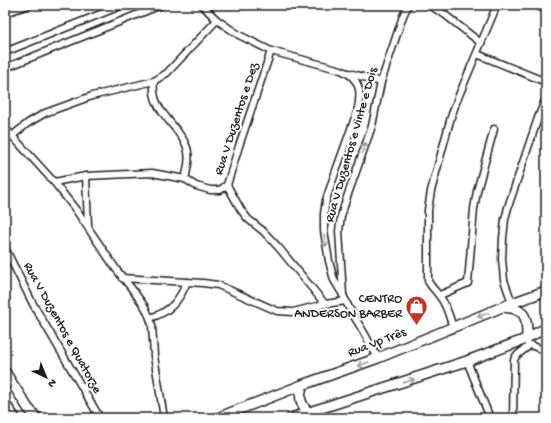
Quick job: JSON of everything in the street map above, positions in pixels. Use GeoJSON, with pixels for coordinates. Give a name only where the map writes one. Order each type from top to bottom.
{"type":"FeatureCollection","features":[{"type":"Feature","properties":{"kind":"main road","name":"Rua Vp Três"},"geometry":{"type":"LineString","coordinates":[[217,418],[302,385],[378,358],[546,291]]}},
{"type":"Feature","properties":{"kind":"main road"},"geometry":{"type":"LineString","coordinates":[[508,305],[518,310],[526,318],[526,341]]}},
{"type":"Feature","properties":{"kind":"main road"},"geometry":{"type":"LineString","coordinates":[[291,418],[526,341],[546,328]]}},
{"type":"Feature","properties":{"kind":"main road"},"geometry":{"type":"LineString","coordinates":[[6,376],[28,408],[37,418]]}},
{"type":"Feature","properties":{"kind":"main road"},"geometry":{"type":"LineString","coordinates":[[302,385],[300,402],[308,413]]}},
{"type":"Feature","properties":{"kind":"main road"},"geometry":{"type":"LineString","coordinates":[[5,404],[15,418]]}},
{"type":"Feature","properties":{"kind":"street"},"geometry":{"type":"LineString","coordinates":[[5,13],[29,5]]}},
{"type":"Feature","properties":{"kind":"street"},"geometry":{"type":"LineString","coordinates":[[5,52],[123,5]]}},
{"type":"Feature","properties":{"kind":"street"},"geometry":{"type":"LineString","coordinates":[[5,68],[162,5]]}},
{"type":"Feature","properties":{"kind":"street","name":"Rua V Duzentos e Dez"},"geometry":{"type":"LineString","coordinates":[[202,5],[217,20],[238,35],[271,51],[381,82]]}},
{"type":"Feature","properties":{"kind":"street","name":"Rua V Duzentos e Vinte e Dois"},"geometry":{"type":"LineString","coordinates":[[345,298],[339,231],[341,216],[372,126],[381,82],[408,5]]}},
{"type":"Feature","properties":{"kind":"street"},"geometry":{"type":"LineString","coordinates":[[429,5],[444,14],[481,43]]}},
{"type":"Feature","properties":{"kind":"street"},"geometry":{"type":"LineString","coordinates":[[453,327],[440,295],[430,286],[428,281],[428,210],[431,191],[451,117],[497,5]]}},
{"type":"Feature","properties":{"kind":"street"},"geometry":{"type":"LineString","coordinates":[[535,6],[546,9]]}},
{"type":"Feature","properties":{"kind":"street"},"geometry":{"type":"LineString","coordinates":[[12,136],[28,123],[52,110],[92,96],[154,81],[167,72],[217,20]]}},
{"type":"Feature","properties":{"kind":"street","name":"Rua V Duzentos e Dez"},"geometry":{"type":"LineString","coordinates":[[54,182],[86,176],[152,174],[185,179],[196,186],[210,190],[220,190],[227,185],[271,51]]}},
{"type":"Feature","properties":{"kind":"street"},"geometry":{"type":"LineString","coordinates":[[476,54],[546,82]]}},
{"type":"Feature","properties":{"kind":"street"},"geometry":{"type":"LineString","coordinates":[[347,72],[353,77],[359,86],[359,103],[326,200],[324,231],[334,280],[378,358]]}},
{"type":"Feature","properties":{"kind":"street"},"geometry":{"type":"LineString","coordinates":[[154,81],[153,88],[159,107],[185,141],[189,163],[185,179]]}},
{"type":"Feature","properties":{"kind":"street"},"geometry":{"type":"LineString","coordinates":[[508,305],[502,259],[505,219],[546,98]]}},
{"type":"Feature","properties":{"kind":"street"},"geometry":{"type":"LineString","coordinates":[[5,128],[54,182],[88,226],[122,278],[141,301],[152,325],[154,356],[164,418]]}},
{"type":"Feature","properties":{"kind":"street"},"geometry":{"type":"LineString","coordinates":[[440,295],[468,283],[476,197],[494,128]]}},
{"type":"Feature","properties":{"kind":"street"},"geometry":{"type":"LineString","coordinates":[[86,176],[88,226]]}},
{"type":"Feature","properties":{"kind":"street"},"geometry":{"type":"LineString","coordinates":[[227,185],[241,210],[248,219],[279,248],[325,304]]}},
{"type":"Feature","properties":{"kind":"street","name":"Rua V Duzentos e Quatorze"},"geometry":{"type":"LineString","coordinates":[[5,248],[33,304],[100,418]]}},
{"type":"Feature","properties":{"kind":"street"},"geometry":{"type":"LineString","coordinates":[[122,278],[218,285],[277,311],[293,312],[345,298]]}},
{"type":"Feature","properties":{"kind":"street"},"geometry":{"type":"LineString","coordinates":[[150,318],[160,315],[169,308],[178,298],[187,282]]}},
{"type":"Feature","properties":{"kind":"street"},"geometry":{"type":"LineString","coordinates":[[513,418],[514,360],[526,341],[546,351]]}},
{"type":"Feature","properties":{"kind":"street"},"geometry":{"type":"LineString","coordinates":[[467,361],[490,418]]}},
{"type":"Feature","properties":{"kind":"place","name":"CENTRO ANDERSON BARBER"},"geometry":{"type":"Point","coordinates":[417,326]}}]}
